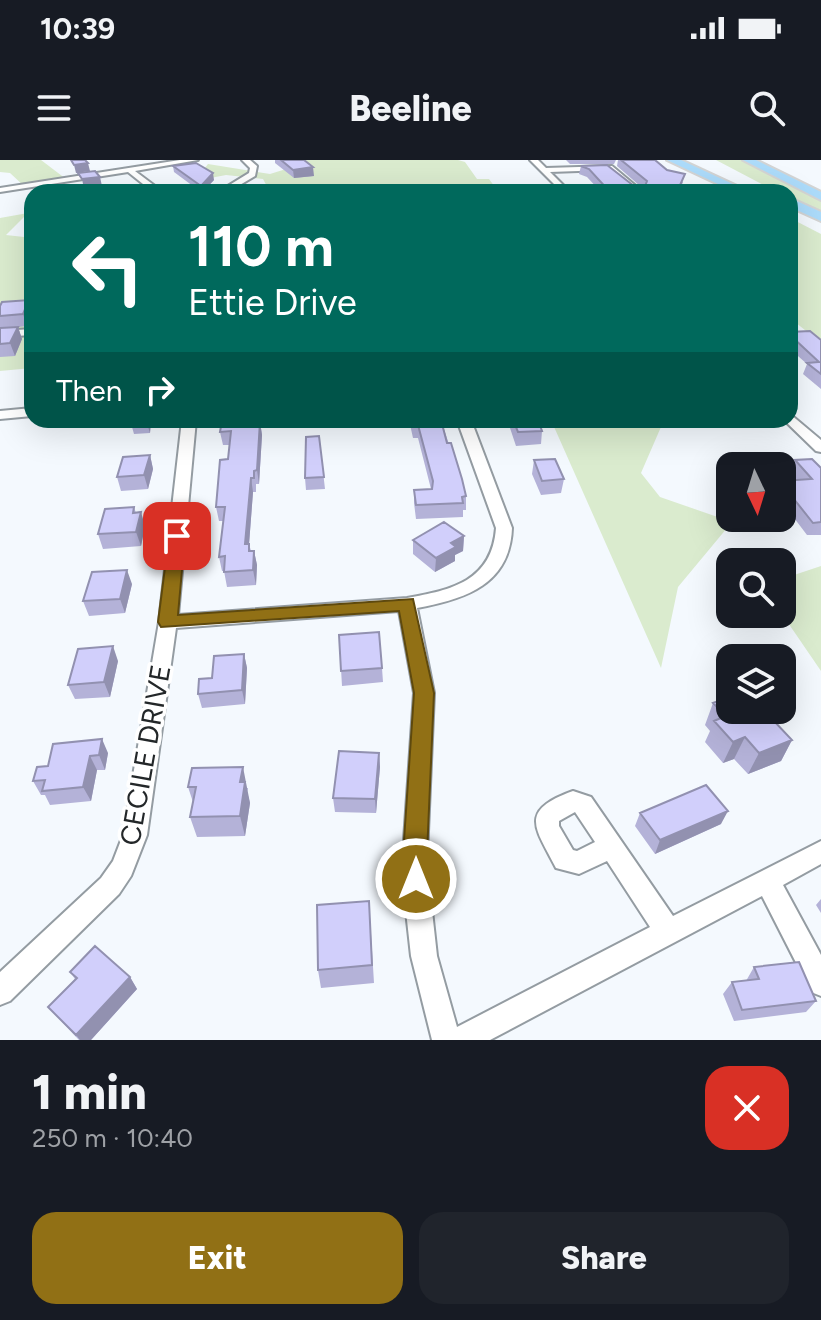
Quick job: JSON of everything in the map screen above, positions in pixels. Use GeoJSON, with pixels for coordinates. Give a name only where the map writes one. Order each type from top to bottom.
{"type":"FeatureCollection","features":[{"type":"Feature","properties":{"kind":"highway"},"geometry":{"type":"LineString","coordinates":[[672,160],[745,183]]}},
{"type":"Feature","properties":{"kind":"highway"},"geometry":{"type":"LineString","coordinates":[[748,160],[795,184]]}},
{"type":"Feature","properties":{"kind":"highway"},"geometry":{"type":"LineString","coordinates":[[798,185],[821,197]]}},
{"type":"Feature","properties":{"kind":"highway"},"geometry":{"type":"LineString","coordinates":[[798,206],[821,217]]}},
{"type":"Feature","properties":{"kind":"highway"},"geometry":{"type":"LineString","coordinates":[[798,216],[821,226]]}},
{"type":"Feature","properties":{"kind":"street"},"geometry":{"type":"LineString","coordinates":[[39,184],[194,160]]}},
{"type":"Feature","properties":{"kind":"street"},"geometry":{"type":"LineString","coordinates":[[235,184],[252,174],[254,168],[246,160]]}},
{"type":"Feature","properties":{"kind":"street"},"geometry":{"type":"LineString","coordinates":[[534,160],[558,184]]}},
{"type":"Feature","properties":{"kind":"street"},"geometry":{"type":"LineString","coordinates":[[544,170],[609,168],[629,184]]}},
{"type":"Feature","properties":{"kind":"street"},"geometry":{"type":"LineString","coordinates":[[129,170],[148,184]]}},
{"type":"Feature","properties":{"kind":"street"},"geometry":{"type":"LineString","coordinates":[[0,190],[24,186]]}},
{"type":"Feature","properties":{"kind":"street"},"geometry":{"type":"LineString","coordinates":[[0,334],[24,332]]}},
{"type":"Feature","properties":{"kind":"street"},"geometry":{"type":"LineString","coordinates":[[0,415],[24,413]]}},
{"type":"Feature","properties":{"kind":"street"},"geometry":{"type":"LineString","coordinates":[[798,426],[821,448]]}},
{"type":"Feature","properties":{"kind":"street","name":"CECILE DRIVE"},"geometry":{"type":"LineString","coordinates":[[0,991],[99,898],[122,868],[135,835],[168,622],[188,428]]}},
{"type":"Feature","properties":{"kind":"street"},"geometry":{"type":"LineString","coordinates":[[168,622],[407,604],[443,598],[465,590],[493,568],[502,554],[504,528],[467,428]]}},
{"type":"Feature","properties":{"kind":"street"},"geometry":{"type":"LineString","coordinates":[[407,604],[424,693],[415,855],[418,902],[424,956],[446,1040]]}},
{"type":"Feature","properties":{"kind":"street"},"geometry":{"type":"LineString","coordinates":[[611,846],[669,933]]}},
{"type":"Feature","properties":{"kind":"street"},"geometry":{"type":"LineString","coordinates":[[461,1040],[821,852]]}},
{"type":"Feature","properties":{"kind":"street"},"geometry":{"type":"LineString","coordinates":[[767,880],[821,982]]}},
{"type":"Feature","properties":{"kind":"green space"},"geometry":{"type":"Polygon","coordinates":[[[0,160],[41,160],[66,179],[24,186],[10,173],[0,172],[0,160]]]}},
{"type":"Feature","properties":{"kind":"green space"},"geometry":{"type":"Polygon","coordinates":[[[298,160],[458,160],[465,162],[477,179],[489,179],[493,184],[266,184],[263,179],[226,175],[195,181],[208,164],[270,174],[302,164],[298,160]]]}},
{"type":"Feature","properties":{"kind":"green space"},"geometry":{"type":"Polygon","coordinates":[[[716,160],[742,160],[788,184],[762,184],[716,160]]]}},
{"type":"Feature","properties":{"kind":"green space"},"geometry":{"type":"Polygon","coordinates":[[[798,189],[821,201],[821,214],[798,203],[798,189]]]}},
{"type":"Feature","properties":{"kind":"green space"},"geometry":{"type":"Polygon","coordinates":[[[24,214],[6,235],[24,237],[24,369],[0,371],[0,218],[24,214]]]}},
{"type":"Feature","properties":{"kind":"green space"},"geometry":{"type":"Polygon","coordinates":[[[798,222],[821,234],[821,343],[798,324],[798,222]]]}},
{"type":"Feature","properties":{"kind":"green space"},"geometry":{"type":"Polygon","coordinates":[[[555,428],[661,428],[641,473],[660,497],[716,516],[716,532],[724,532],[678,587],[661,668],[555,428]]]}},
{"type":"Feature","properties":{"kind":"green space"},"geometry":{"type":"Polygon","coordinates":[[[821,566],[821,671],[792,628],[796,628],[796,574],[821,566]]]}},
{"type":"Feature","properties":{"kind":"building"},"geometry":{"type":"Polygon","coordinates":[[[71,160],[85,160],[88,163],[74,165],[71,160]]]}},
{"type":"Feature","properties":{"kind":"building"},"geometry":{"type":"Polygon","coordinates":[[[281,160],[304,160],[313,167],[293,170],[281,160]]]}},
{"type":"Feature","properties":{"kind":"building"},"geometry":{"type":"Polygon","coordinates":[[[621,160],[655,160],[667,170],[685,174],[681,184],[646,184],[647,181],[621,160]]]}},
{"type":"Feature","properties":{"kind":"building"},"geometry":{"type":"Polygon","coordinates":[[[196,163],[213,173],[203,184],[198,184],[173,166],[196,163]]]}},
{"type":"Feature","properties":{"kind":"building"},"geometry":{"type":"Polygon","coordinates":[[[607,165],[631,184],[603,184],[589,169],[581,166],[607,165]]]}},
{"type":"Feature","properties":{"kind":"building"},"geometry":{"type":"Polygon","coordinates":[[[95,171],[100,177],[82,179],[78,173],[95,171]]]}},
{"type":"Feature","properties":{"kind":"building"},"geometry":{"type":"Polygon","coordinates":[[[24,300],[23,314],[0,316],[2,302],[24,300]]]}},
{"type":"Feature","properties":{"kind":"building"},"geometry":{"type":"Polygon","coordinates":[[[18,327],[10,343],[0,344],[0,328],[18,327]]]}},
{"type":"Feature","properties":{"kind":"building"},"geometry":{"type":"Polygon","coordinates":[[[810,331],[821,340],[821,374],[807,363],[819,362],[798,342],[798,332],[810,331]]]}},
{"type":"Feature","properties":{"kind":"building"},"geometry":{"type":"Polygon","coordinates":[[[221,428],[260,428],[257,470],[251,478],[245,544],[249,544],[249,551],[254,551],[253,570],[224,572],[225,556],[219,557],[225,507],[216,507],[220,460],[228,459],[231,431],[220,432],[221,428]]]}},
{"type":"Feature","properties":{"kind":"building"},"geometry":{"type":"Polygon","coordinates":[[[419,428],[443,428],[462,479],[466,496],[462,497],[463,503],[416,505],[414,490],[432,489],[433,481],[419,428]]]}},
{"type":"Feature","properties":{"kind":"building"},"geometry":{"type":"Polygon","coordinates":[[[516,428],[541,428],[542,431],[518,432],[516,428]]]}},
{"type":"Feature","properties":{"kind":"building"},"geometry":{"type":"Polygon","coordinates":[[[319,436],[324,477],[305,478],[306,437],[319,436]]]}},
{"type":"Feature","properties":{"kind":"building"},"geometry":{"type":"Polygon","coordinates":[[[150,455],[144,475],[117,477],[123,457],[150,455]]]}},
{"type":"Feature","properties":{"kind":"building"},"geometry":{"type":"Polygon","coordinates":[[[555,459],[564,479],[542,481],[534,460],[555,459]]]}},
{"type":"Feature","properties":{"kind":"building"},"geometry":{"type":"Polygon","coordinates":[[[812,459],[821,468],[821,522],[813,523],[796,502],[796,480],[812,479],[796,460],[812,459]]]}},
{"type":"Feature","properties":{"kind":"building"},"geometry":{"type":"Polygon","coordinates":[[[134,507],[133,513],[141,512],[136,532],[98,534],[105,509],[134,507]]]}},
{"type":"Feature","properties":{"kind":"building"},"geometry":{"type":"Polygon","coordinates":[[[444,522],[464,536],[451,543],[456,547],[436,558],[413,540],[444,522]]]}},
{"type":"Feature","properties":{"kind":"building"},"geometry":{"type":"Polygon","coordinates":[[[127,570],[120,599],[83,601],[92,572],[127,570]]]}},
{"type":"Feature","properties":{"kind":"building"},"geometry":{"type":"Polygon","coordinates":[[[379,632],[382,668],[341,671],[339,635],[379,632]]]}},
{"type":"Feature","properties":{"kind":"building"},"geometry":{"type":"Polygon","coordinates":[[[113,646],[104,682],[68,685],[78,649],[113,646]]]}},
{"type":"Feature","properties":{"kind":"building"},"geometry":{"type":"Polygon","coordinates":[[[244,654],[242,690],[198,694],[199,679],[212,678],[214,656],[244,654]]]}},
{"type":"Feature","properties":{"kind":"building"},"geometry":{"type":"Polygon","coordinates":[[[717,724],[777,724],[792,740],[759,753],[745,737],[733,742],[717,724]]]}},
{"type":"Feature","properties":{"kind":"building"},"geometry":{"type":"Polygon","coordinates":[[[102,739],[99,755],[90,756],[83,787],[42,791],[45,780],[33,781],[37,767],[48,766],[53,744],[102,739]]]}},
{"type":"Feature","properties":{"kind":"building"},"geometry":{"type":"Polygon","coordinates":[[[339,751],[379,753],[375,799],[333,798],[339,751]]]}},
{"type":"Feature","properties":{"kind":"building"},"geometry":{"type":"Polygon","coordinates":[[[243,767],[240,782],[245,782],[240,816],[190,817],[196,787],[188,787],[192,768],[243,767]]]}},
{"type":"Feature","properties":{"kind":"building"},"geometry":{"type":"Polygon","coordinates":[[[706,785],[728,811],[660,840],[640,813],[706,785]]]}},
{"type":"Feature","properties":{"kind":"building"},"geometry":{"type":"Polygon","coordinates":[[[369,901],[372,965],[318,970],[317,905],[369,901]]]}},
{"type":"Feature","properties":{"kind":"building"},"geometry":{"type":"Polygon","coordinates":[[[95,946],[130,977],[76,1035],[48,1007],[77,978],[70,972],[95,946]]]}},
{"type":"Feature","properties":{"kind":"building"},"geometry":{"type":"Polygon","coordinates":[[[799,962],[816,1001],[742,1010],[732,982],[759,979],[754,967],[799,962]]]}},
{"type":"Feature","properties":{"kind":"route"},"geometry":{"type":"LineString","coordinates":[[177,536],[168,622],[407,604],[424,693],[416,879]]}}]}
